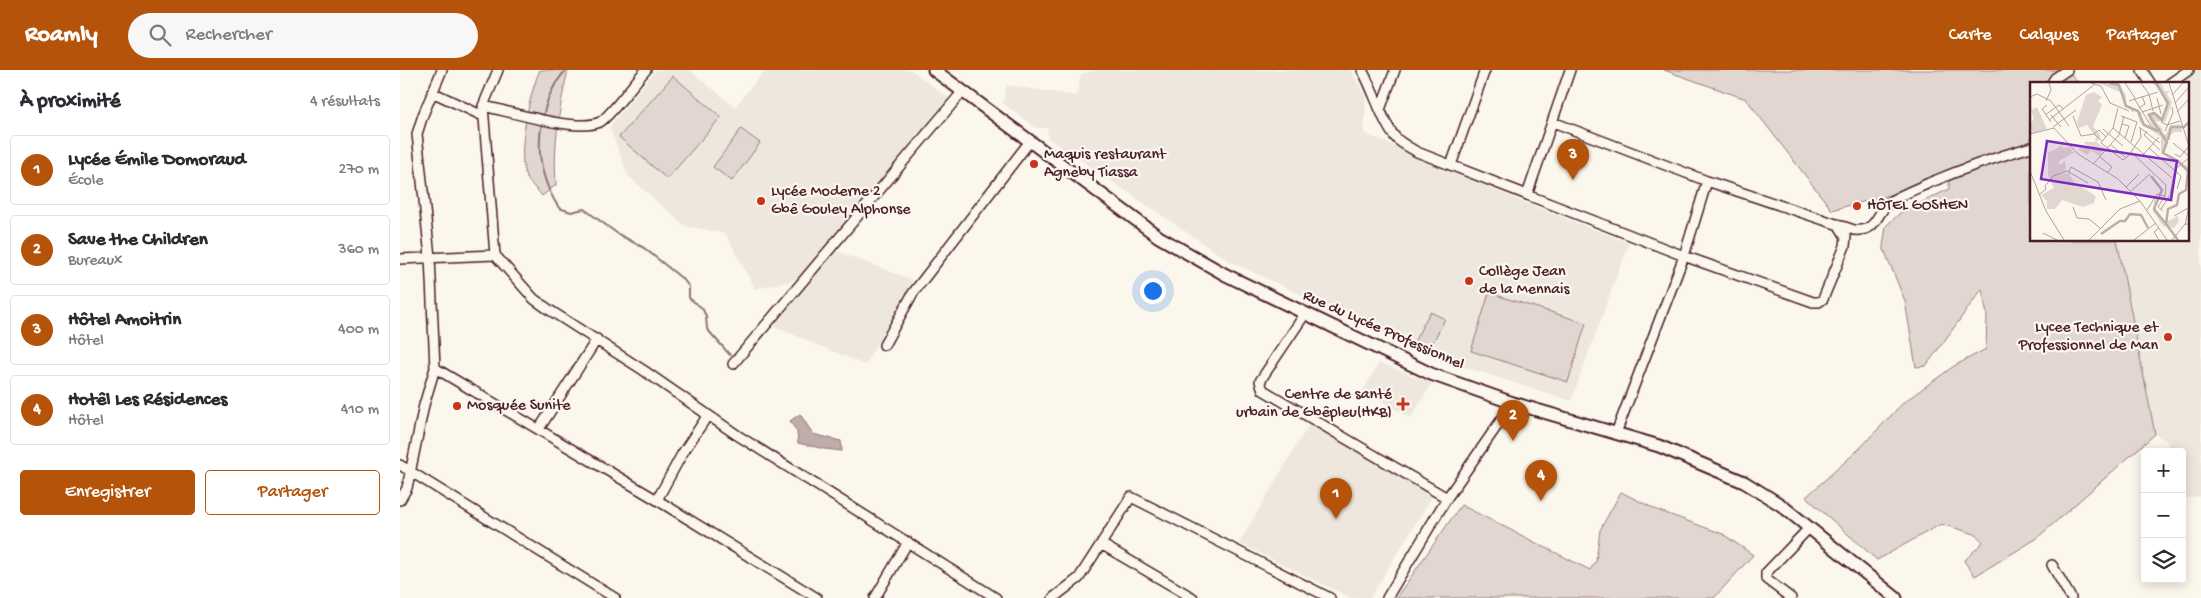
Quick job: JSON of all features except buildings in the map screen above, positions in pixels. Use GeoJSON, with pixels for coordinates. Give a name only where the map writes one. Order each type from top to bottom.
{"type":"FeatureCollection","features":[{"type":"Feature","properties":{"kind":"main road","name":"Rue du Lycée Professionnel"},"geometry":{"type":"LineString","coordinates":[[934,70],[1159,237],[1226,275],[1431,374],[1513,403],[1659,446],[1744,482],[1781,505],[1896,598]]}},
{"type":"Feature","properties":{"kind":"street"},"geometry":{"type":"LineString","coordinates":[[400,500],[407,488],[424,405],[435,368],[430,257],[417,142],[423,115],[442,70]]}},
{"type":"Feature","properties":{"kind":"street"},"geometry":{"type":"LineString","coordinates":[[498,70],[483,106],[495,255],[534,299],[597,339],[708,416],[996,598]]}},
{"type":"Feature","properties":{"kind":"street"},"geometry":{"type":"LineString","coordinates":[[483,106],[559,123],[577,126],[591,124],[604,119],[646,70]]}},
{"type":"Feature","properties":{"kind":"street"},"geometry":{"type":"LineString","coordinates":[[1362,70],[1381,107],[1387,126],[1397,140],[1417,152],[1684,256],[1819,302],[1823,299],[1845,246],[1846,237],[1838,224]]}},
{"type":"Feature","properties":{"kind":"street"},"geometry":{"type":"LineString","coordinates":[[1381,107],[1395,70]]}},
{"type":"Feature","properties":{"kind":"street"},"geometry":{"type":"LineString","coordinates":[[1451,165],[1485,70]]}},
{"type":"Feature","properties":{"kind":"street"},"geometry":{"type":"LineString","coordinates":[[1527,194],[1570,70]]}},
{"type":"Feature","properties":{"kind":"street"},"geometry":{"type":"LineString","coordinates":[[2052,82],[2067,70]]}},
{"type":"Feature","properties":{"kind":"street"},"geometry":{"type":"LineString","coordinates":[[2142,70],[2150,82]]}},
{"type":"Feature","properties":{"kind":"street"},"geometry":{"type":"LineString","coordinates":[[2172,82],[2189,70]]}},
{"type":"Feature","properties":{"kind":"street"},"geometry":{"type":"LineString","coordinates":[[734,364],[963,91]]}},
{"type":"Feature","properties":{"kind":"street"},"geometry":{"type":"LineString","coordinates":[[432,92],[483,116]]}},
{"type":"Feature","properties":{"kind":"street"},"geometry":{"type":"LineString","coordinates":[[1553,122],[1707,180],[1862,231],[1872,226],[1889,203],[1905,194],[1973,166],[2030,147]]}},
{"type":"Feature","properties":{"kind":"street"},"geometry":{"type":"LineString","coordinates":[[884,345],[913,293],[1029,142]]}},
{"type":"Feature","properties":{"kind":"street"},"geometry":{"type":"LineString","coordinates":[[1616,433],[1684,256],[1707,180]]}},
{"type":"Feature","properties":{"kind":"street"},"geometry":{"type":"LineString","coordinates":[[400,259],[495,255]]}},
{"type":"Feature","properties":{"kind":"street"},"geometry":{"type":"LineString","coordinates":[[1305,314],[1260,381],[1263,390],[1448,498]]}},
{"type":"Feature","properties":{"kind":"street"},"geometry":{"type":"LineString","coordinates":[[539,429],[597,339]]}},
{"type":"Feature","properties":{"kind":"street"},"geometry":{"type":"LineString","coordinates":[[435,368],[657,500],[816,598]]}},
{"type":"Feature","properties":{"kind":"street"},"geometry":{"type":"LineString","coordinates":[[1387,598],[1448,498],[1513,403]]}},
{"type":"Feature","properties":{"kind":"street"},"geometry":{"type":"LineString","coordinates":[[657,500],[682,454],[708,416]]}},
{"type":"Feature","properties":{"kind":"street"},"geometry":{"type":"LineString","coordinates":[[400,465],[615,598]]}},
{"type":"Feature","properties":{"kind":"street"},"geometry":{"type":"LineString","coordinates":[[1053,598],[1080,578],[1128,499],[1134,497],[1330,598]]}},
{"type":"Feature","properties":{"kind":"street"},"geometry":{"type":"LineString","coordinates":[[1791,598],[1766,579],[1766,572],[1810,528]]}},
{"type":"Feature","properties":{"kind":"street"},"geometry":{"type":"LineString","coordinates":[[876,598],[908,542]]}},
{"type":"Feature","properties":{"kind":"street"},"geometry":{"type":"LineString","coordinates":[[1101,544],[1193,598]]}},
{"type":"Feature","properties":{"kind":"street"},"geometry":{"type":"LineString","coordinates":[[2052,564],[2071,598]]}},
{"type":"Feature","properties":{"kind":"shaded area"},"geometry":{"type":"Polygon","coordinates":[[[540,70],[568,70],[558,127],[555,156],[556,185],[542,196],[527,178],[523,155],[523,140],[528,108],[540,70]]]}},
{"type":"Feature","properties":{"kind":"shaded area","name":"Lycée Moderne 2 Gbê Gouley Alphonse"},"geometry":{"type":"Polygon","coordinates":[[[656,70],[689,70],[735,107],[765,70],[911,70],[951,100],[798,279],[755,289],[725,233],[685,226],[629,177],[609,127],[656,70]]]}},
{"type":"Feature","properties":{"kind":"shaded area"},"geometry":{"type":"Polygon","coordinates":[[[1099,70],[1350,70],[1366,97],[1364,133],[1523,202],[1629,243],[1571,401],[1439,359],[1229,261],[1048,138],[1047,128],[1036,128],[1003,103],[1006,85],[1077,96],[1081,74],[1099,70]]]}},
{"type":"Feature","properties":{"kind":"shaded area"},"geometry":{"type":"Polygon","coordinates":[[[1664,70],[2068,70],[2077,82],[2030,82],[2030,241],[2117,241],[2155,434],[2036,539],[1975,576],[1964,561],[1983,542],[1975,534],[1941,524],[1877,560],[1806,497],[1858,450],[1904,402],[1954,366],[1986,349],[1987,315],[1982,289],[1926,366],[1916,367],[1905,301],[1883,247],[1886,226],[1900,213],[1949,189],[1949,179],[1832,210],[1746,99],[1664,70]]]}},
{"type":"Feature","properties":{"kind":"shaded area","name":"Lycee Technique et Professionnel de Man"},"geometry":{"type":"Polygon","coordinates":[[[2197,70],[2201,70],[2201,496],[2186,498],[2186,448],[2169,448],[2168,442],[2155,434],[2117,241],[2188,241],[2188,82],[2181,82],[2197,70]]]}},
{"type":"Feature","properties":{"kind":"shaded area"},"geometry":{"type":"Polygon","coordinates":[[[673,76],[721,117],[667,179],[619,137],[673,76]]]}},
{"type":"Feature","properties":{"kind":"shaded area"},"geometry":{"type":"Polygon","coordinates":[[[741,129],[760,143],[732,181],[713,167],[741,129]]]}},
{"type":"Feature","properties":{"kind":"shaded area"},"geometry":{"type":"Polygon","coordinates":[[[836,251],[913,280],[865,365],[773,326],[836,251]]]}},
{"type":"Feature","properties":{"kind":"shaded area"},"geometry":{"type":"Polygon","coordinates":[[[1489,293],[1586,323],[1568,382],[1471,351],[1489,293]]]}},
{"type":"Feature","properties":{"kind":"shaded area"},"geometry":{"type":"Polygon","coordinates":[[[1430,312],[1445,319],[1429,350],[1414,342],[1430,312]]]}},
{"type":"Feature","properties":{"kind":"shaded area","name":"Centre de santé urbain de Gbêpleu(HKB)"},"geometry":{"type":"Polygon","coordinates":[[[1379,363],[1432,383],[1411,418],[1363,390],[1379,363]]]}},
{"type":"Feature","properties":{"kind":"shaded area"},"geometry":{"type":"Polygon","coordinates":[[[800,414],[813,434],[841,441],[842,451],[798,443],[797,432],[790,421],[800,414]]]}},
{"type":"Feature","properties":{"kind":"shaded area"},"geometry":{"type":"Polygon","coordinates":[[[1311,421],[1433,495],[1370,598],[1351,598],[1239,543],[1311,421]]]}},
{"type":"Feature","properties":{"kind":"shaded area"},"geometry":{"type":"Polygon","coordinates":[[[1621,492],[1657,510],[1723,534],[1753,555],[1714,598],[1396,598],[1461,505],[1590,570],[1596,561],[1600,530],[1621,492]]]}},
{"type":"Feature","properties":{"kind":"waterway"},"geometry":{"type":"LineString","coordinates":[[543,117],[551,92],[566,70]]}},
{"type":"Feature","properties":{"kind":"waterway"},"geometry":{"type":"LineString","coordinates":[[542,122],[540,134],[542,167],[548,188],[559,208],[571,212],[584,209],[618,234],[644,248],[684,280],[689,287],[689,298],[702,308],[706,316],[707,329],[730,355]]}},
{"type":"Feature","properties":{"kind":"place","name":"Maquis restaurant Agneby Tiassa"},"geometry":{"type":"Point","coordinates":[1034,164]}},
{"type":"Feature","properties":{"kind":"place","name":"Hôtel Amoitrin"},"geometry":{"type":"Point","coordinates":[1573,180]}},
{"type":"Feature","properties":{"kind":"place","name":"Lycée Moderne 2 Gbê Gouley Alphonse"},"geometry":{"type":"Point","coordinates":[761,201]}},
{"type":"Feature","properties":{"kind":"place","name":"HÔTEL GOSHEN"},"geometry":{"type":"Point","coordinates":[1857,206]}},
{"type":"Feature","properties":{"kind":"place","name":"Collège Jean de la Mennais"},"geometry":{"type":"Point","coordinates":[1469,281]}},
{"type":"Feature","properties":{"kind":"place","name":"Lycee Technique et Professionnel de Man"},"geometry":{"type":"Point","coordinates":[2168,337]}},
{"type":"Feature","properties":{"kind":"place","name":"Centre de santé urbain de Gbêpleu(HKB)"},"geometry":{"type":"Point","coordinates":[1403,404]}},
{"type":"Feature","properties":{"kind":"place","name":"Mosquée Sunite"},"geometry":{"type":"Point","coordinates":[457,406]}},
{"type":"Feature","properties":{"kind":"place","name":"Save the Children"},"geometry":{"type":"Point","coordinates":[1513,441]}},
{"type":"Feature","properties":{"kind":"place","name":"Hotêl Les Résidences"},"geometry":{"type":"Point","coordinates":[1541,501]}},
{"type":"Feature","properties":{"kind":"place","name":"Lycée Émile Domoraud"},"geometry":{"type":"Point","coordinates":[1336,519]}}]}
